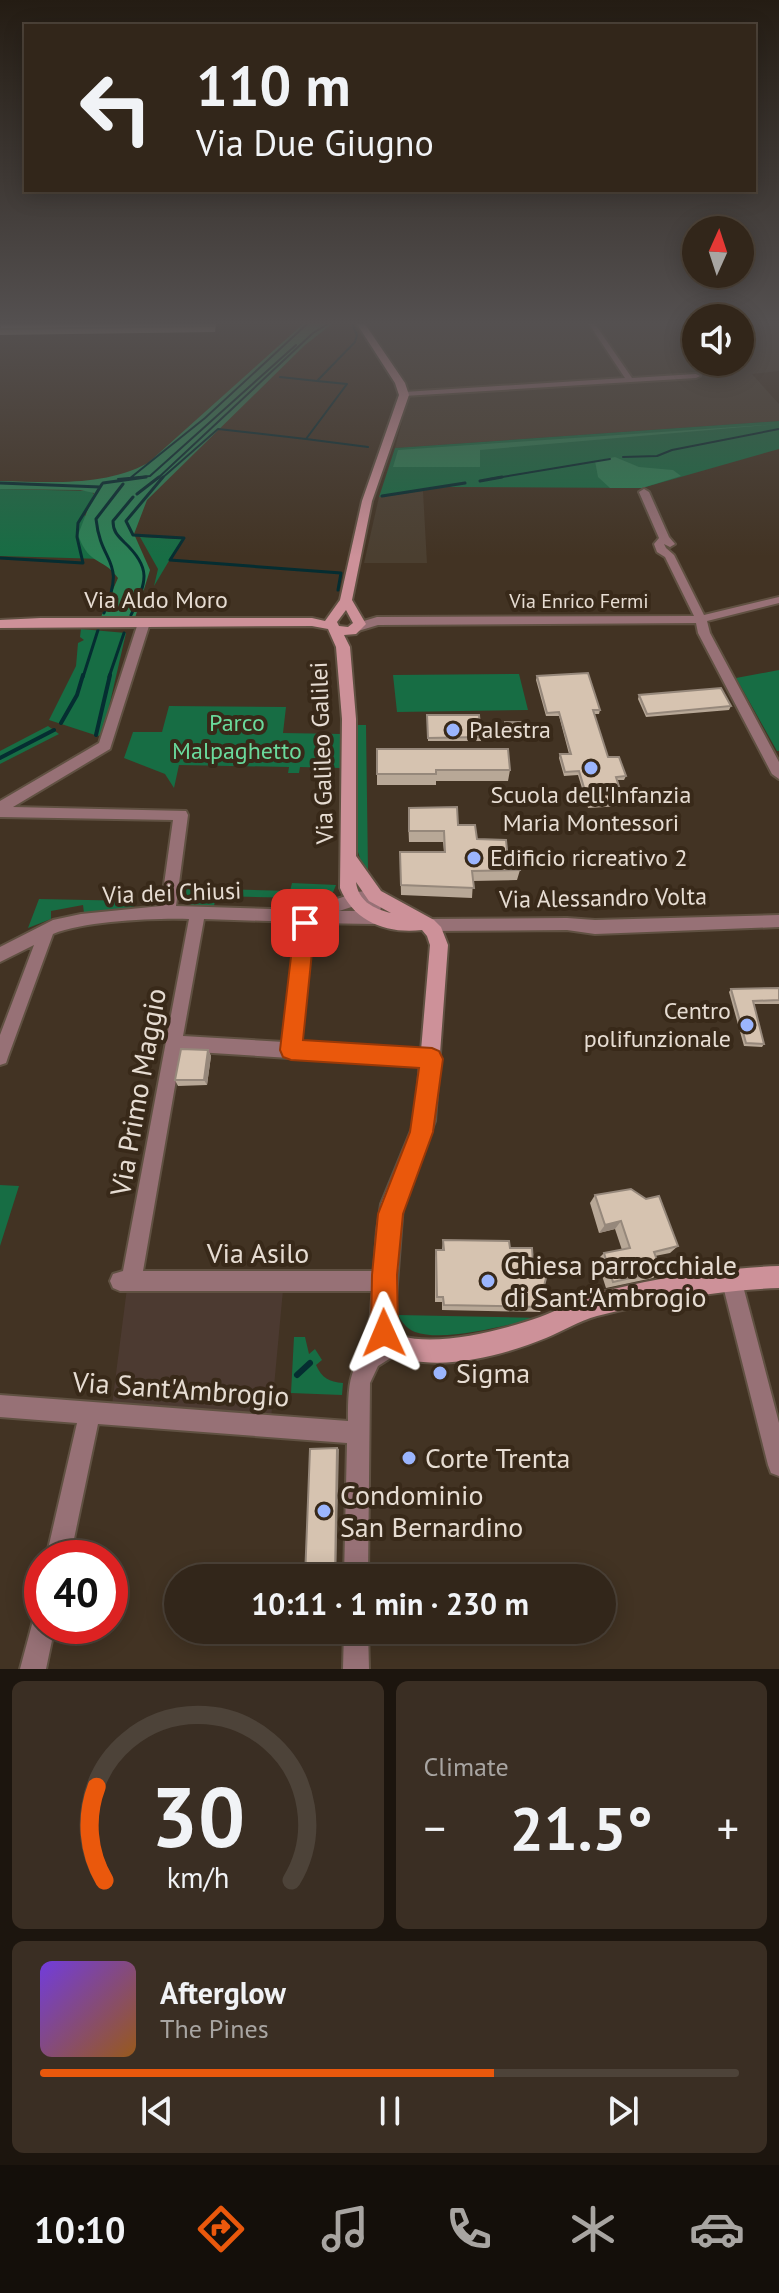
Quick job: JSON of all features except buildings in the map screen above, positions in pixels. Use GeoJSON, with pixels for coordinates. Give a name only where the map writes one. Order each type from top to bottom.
{"type":"FeatureCollection","features":[{"type":"Feature","properties":{"kind":"street"},"geometry":{"type":"LineString","coordinates":[[335,622],[346,600],[367,501],[401,402]]}},
{"type":"Feature","properties":{"kind":"street"},"geometry":{"type":"LineString","coordinates":[[644,492],[664,538],[659,544],[661,550],[669,555],[701,619],[704,633],[779,774]]}},
{"type":"Feature","properties":{"kind":"street"},"geometry":{"type":"LineString","coordinates":[[346,600],[355,623]]}},
{"type":"Feature","properties":{"kind":"street","name":"Via Enrico Fermi"},"geometry":{"type":"LineString","coordinates":[[355,623],[701,619],[779,600]]}},
{"type":"Feature","properties":{"kind":"street","name":"Via Aldo Moro"},"geometry":{"type":"LineString","coordinates":[[0,624],[106,622],[143,626],[164,623],[355,623]]}},
{"type":"Feature","properties":{"kind":"street","name":"Via Galileo Galilei"},"geometry":{"type":"LineString","coordinates":[[335,622],[343,647],[351,764],[347,881],[351,898]]}},
{"type":"Feature","properties":{"kind":"street","name":"Via Galileo Galilei"},"geometry":{"type":"LineString","coordinates":[[343,647],[355,623]]}},
{"type":"Feature","properties":{"kind":"street"},"geometry":{"type":"LineString","coordinates":[[0,810],[105,746],[143,626]]}},
{"type":"Feature","properties":{"kind":"street"},"geometry":{"type":"LineString","coordinates":[[0,810],[181,815],[168,912]]}},
{"type":"Feature","properties":{"kind":"street","name":"Via Galileo Galilei"},"geometry":{"type":"LineString","coordinates":[[348,857],[375,896]]}},
{"type":"Feature","properties":{"kind":"street"},"geometry":{"type":"LineString","coordinates":[[374,918],[375,896]]}},
{"type":"Feature","properties":{"kind":"street","name":"Via dei Chiusi"},"geometry":{"type":"LineString","coordinates":[[306,916],[327,911],[351,898],[375,896]]}},
{"type":"Feature","properties":{"kind":"street","name":"Via Alessandro Volta"},"geometry":{"type":"LineString","coordinates":[[375,896],[428,925]]}},
{"type":"Feature","properties":{"kind":"street"},"geometry":{"type":"LineString","coordinates":[[351,898],[374,918]]}},
{"type":"Feature","properties":{"kind":"street","name":"Via dei Chiusi"},"geometry":{"type":"LineString","coordinates":[[0,955],[47,930],[81,920],[168,912],[374,918]]}},
{"type":"Feature","properties":{"kind":"street","name":"Via Primo Maggio"},"geometry":{"type":"LineString","coordinates":[[125,1281],[197,914]]}},
{"type":"Feature","properties":{"kind":"street"},"geometry":{"type":"LineString","coordinates":[[291,1050],[306,916]]}},
{"type":"Feature","properties":{"kind":"street","name":"Via Alessandro Volta"},"geometry":{"type":"LineString","coordinates":[[374,918],[428,925],[553,924],[595,927],[779,921]]}},
{"type":"Feature","properties":{"kind":"street"},"geometry":{"type":"LineString","coordinates":[[393,1345],[382,1326],[392,1204],[422,1132],[432,1059],[439,945],[435,932],[428,925]]}},
{"type":"Feature","properties":{"kind":"street"},"geometry":{"type":"LineString","coordinates":[[0,1057],[47,930]]}},
{"type":"Feature","properties":{"kind":"street"},"geometry":{"type":"LineString","coordinates":[[173,1043],[432,1059]]}},
{"type":"Feature","properties":{"kind":"street"},"geometry":{"type":"LineString","coordinates":[[356,1564],[357,1392],[361,1373],[377,1353],[393,1345],[419,1352],[449,1349],[540,1329],[590,1307],[651,1293],[779,1277]]}},
{"type":"Feature","properties":{"kind":"street","name":"Via Asilo"},"geometry":{"type":"LineString","coordinates":[[125,1281],[384,1281]]}},
{"type":"Feature","properties":{"kind":"street"},"geometry":{"type":"LineString","coordinates":[[732,1282],[779,1465]]}},
{"type":"Feature","properties":{"kind":"street","name":"Via Sant'Ambrogio"},"geometry":{"type":"LineString","coordinates":[[0,1406],[357,1433]]}},
{"type":"Feature","properties":{"kind":"street"},"geometry":{"type":"LineString","coordinates":[[62,1540],[90,1413]]}},
{"type":"Feature","properties":{"kind":"street"},"geometry":{"type":"LineString","coordinates":[[33,1669],[39,1644]]}},
{"type":"Feature","properties":{"kind":"street"},"geometry":{"type":"LineString","coordinates":[[356,1644],[356,1669]]}},
{"type":"Feature","properties":{"kind":"shaded area"},"geometry":{"type":"Polygon","coordinates":[[[407,402],[777,402],[779,421],[395,448],[407,402]]]}},
{"type":"Feature","properties":{"kind":"shaded area"},"geometry":{"type":"Polygon","coordinates":[[[423,491],[427,563],[364,563],[379,497],[423,491]]]}},
{"type":"Feature","properties":{"kind":"shaded area"},"geometry":{"type":"Polygon","coordinates":[[[127,1288],[283,1290],[271,1419],[112,1405],[127,1288]]]}},
{"type":"Feature","properties":{"kind":"green space"},"geometry":{"type":"Polygon","coordinates":[[[216,402],[247,402],[147,500],[134,534],[150,570],[135,618],[101,617],[118,578],[87,552],[78,535],[94,493],[80,490],[0,489],[0,481],[94,480],[131,471],[148,463],[216,402]]]}},
{"type":"Feature","properties":{"kind":"green space"},"geometry":{"type":"Polygon","coordinates":[[[779,421],[779,449],[642,488],[447,487],[379,497],[395,448],[779,421]]]}},
{"type":"Feature","properties":{"kind":"green space"},"geometry":{"type":"Polygon","coordinates":[[[779,424],[480,450],[480,467],[393,467],[398,450],[779,424]]]}},
{"type":"Feature","properties":{"kind":"green space"},"geometry":{"type":"Polygon","coordinates":[[[615,457],[639,467],[673,470],[681,476],[642,488],[610,488],[598,477],[595,461],[615,457]]]}},
{"type":"Feature","properties":{"kind":"green space"},"geometry":{"type":"Polygon","coordinates":[[[0,489],[92,491],[94,496],[84,514],[103,559],[0,556],[0,489]]]}},
{"type":"Feature","properties":{"kind":"green space"},"geometry":{"type":"Polygon","coordinates":[[[140,537],[182,539],[154,586],[158,569],[140,537]]]}},
{"type":"Feature","properties":{"kind":"green space"},"geometry":{"type":"Polygon","coordinates":[[[81,629],[126,633],[103,733],[98,736],[49,720],[76,666],[78,643],[84,640],[80,637],[81,629]]]}},
{"type":"Feature","properties":{"kind":"green space"},"geometry":{"type":"Polygon","coordinates":[[[779,670],[779,751],[777,751],[736,678],[779,670]]]}},
{"type":"Feature","properties":{"kind":"green space"},"geometry":{"type":"Polygon","coordinates":[[[519,674],[528,710],[397,712],[393,675],[519,674]]]}},
{"type":"Feature","properties":{"kind":"green space","name":"Parco Malpaghetto"},"geometry":{"type":"Polygon","coordinates":[[[169,706],[286,707],[283,733],[341,734],[340,768],[300,767],[299,773],[288,773],[289,767],[179,765],[174,788],[165,774],[124,758],[133,732],[162,732],[169,706]]]}},
{"type":"Feature","properties":{"kind":"green space"},"geometry":{"type":"Polygon","coordinates":[[[355,725],[366,725],[368,871],[364,871],[358,852],[355,725]]]}},
{"type":"Feature","properties":{"kind":"green space"},"geometry":{"type":"Polygon","coordinates":[[[48,726],[59,734],[0,764],[0,751],[48,726]]]}},
{"type":"Feature","properties":{"kind":"green space"},"geometry":{"type":"Polygon","coordinates":[[[292,883],[336,885],[329,902],[320,906],[302,905],[302,898],[216,896],[214,906],[197,906],[182,902],[175,895],[176,888],[290,891],[292,883]]]}},
{"type":"Feature","properties":{"kind":"green space"},"geometry":{"type":"Polygon","coordinates":[[[39,899],[136,901],[133,909],[84,913],[83,905],[51,911],[51,919],[28,928],[39,899]]]}},
{"type":"Feature","properties":{"kind":"green space"},"geometry":{"type":"Polygon","coordinates":[[[0,1185],[19,1186],[0,1246],[0,1185]]]}},
{"type":"Feature","properties":{"kind":"green space"},"geometry":{"type":"Polygon","coordinates":[[[398,1315],[540,1318],[460,1334],[428,1335],[410,1329],[398,1315]]]}},
{"type":"Feature","properties":{"kind":"green space"},"geometry":{"type":"Polygon","coordinates":[[[294,1337],[305,1337],[309,1354],[315,1349],[322,1360],[316,1365],[318,1369],[326,1378],[343,1383],[342,1395],[291,1393],[294,1337]]]}},
{"type":"Feature","properties":{"kind":"waterway"},"geometry":{"type":"LineString","coordinates":[[130,478],[222,402]]}},
{"type":"Feature","properties":{"kind":"waterway"},"geometry":{"type":"LineString","coordinates":[[130,478],[150,476],[233,402]]}},
{"type":"Feature","properties":{"kind":"waterway"},"geometry":{"type":"LineString","coordinates":[[157,479],[239,402]]}},
{"type":"Feature","properties":{"kind":"waterway"},"geometry":{"type":"LineString","coordinates":[[306,439],[334,402]]}},
{"type":"Feature","properties":{"kind":"waterway"},"geometry":{"type":"LineString","coordinates":[[162,478],[218,429],[306,439]]}},
{"type":"Feature","properties":{"kind":"waterway"},"geometry":{"type":"LineString","coordinates":[[623,457],[657,456],[672,450],[779,429]]}},
{"type":"Feature","properties":{"kind":"waterway"},"geometry":{"type":"LineString","coordinates":[[306,439],[368,447]]}},
{"type":"Feature","properties":{"kind":"waterway"},"geometry":{"type":"LineString","coordinates":[[502,477],[610,459]]}},
{"type":"Feature","properties":{"kind":"waterway"},"geometry":{"type":"LineString","coordinates":[[103,483],[146,477]]}},
{"type":"Feature","properties":{"kind":"waterway"},"geometry":{"type":"LineString","coordinates":[[137,494],[159,477]]}},
{"type":"Feature","properties":{"kind":"waterway"},"geometry":{"type":"LineString","coordinates":[[480,481],[502,477]]}},
{"type":"Feature","properties":{"kind":"waterway"},"geometry":{"type":"LineString","coordinates":[[490,479],[502,477]]}},
{"type":"Feature","properties":{"kind":"waterway"},"geometry":{"type":"LineString","coordinates":[[118,479],[130,478]]}},
{"type":"Feature","properties":{"kind":"waterway"},"geometry":{"type":"LineString","coordinates":[[162,478],[126,521],[133,535],[184,538],[170,560],[341,573],[338,590]]}},
{"type":"Feature","properties":{"kind":"waterway"},"geometry":{"type":"LineString","coordinates":[[0,483],[100,487]]}},
{"type":"Feature","properties":{"kind":"waterway"},"geometry":{"type":"LineString","coordinates":[[382,496],[465,483]]}},
{"type":"Feature","properties":{"kind":"waterway"},"geometry":{"type":"LineString","coordinates":[[0,558],[83,563],[77,537],[78,523],[102,484]]}},
{"type":"Feature","properties":{"kind":"waterway"},"geometry":{"type":"LineString","coordinates":[[104,613],[113,571],[96,519],[123,484]]}},
{"type":"Feature","properties":{"kind":"waterway"},"geometry":{"type":"LineString","coordinates":[[131,615],[143,585],[143,568],[116,533],[113,521],[133,497]]}},
{"type":"Feature","properties":{"kind":"waterway"},"geometry":{"type":"LineString","coordinates":[[83,677],[98,630]]}},
{"type":"Feature","properties":{"kind":"waterway"},"geometry":{"type":"LineString","coordinates":[[109,677],[124,633]]}},
{"type":"Feature","properties":{"kind":"waterway"},"geometry":{"type":"LineString","coordinates":[[61,723],[77,695],[83,675]]}},
{"type":"Feature","properties":{"kind":"waterway"},"geometry":{"type":"LineString","coordinates":[[96,735],[110,675]]}},
{"type":"Feature","properties":{"kind":"waterway"},"geometry":{"type":"LineString","coordinates":[[0,758],[54,730]]}},
{"type":"Feature","properties":{"kind":"waterway"},"geometry":{"type":"LineString","coordinates":[[297,1375],[310,1363]]}},
{"type":"Feature","properties":{"kind":"place","name":"Palestra"},"geometry":{"type":"Point","coordinates":[453,730]}},
{"type":"Feature","properties":{"kind":"place","name":"Scuola dell'Infanzia Maria Montessori"},"geometry":{"type":"Point","coordinates":[591,768]}},
{"type":"Feature","properties":{"kind":"place","name":"Edificio ricreativo 2"},"geometry":{"type":"Point","coordinates":[474,858]}},
{"type":"Feature","properties":{"kind":"place","name":"Centro polifunzionale"},"geometry":{"type":"Point","coordinates":[747,1025]}},
{"type":"Feature","properties":{"kind":"place","name":"Chiesa parrocchiale di Sant'Ambrogio"},"geometry":{"type":"Point","coordinates":[488,1281]}},
{"type":"Feature","properties":{"kind":"place","name":"Sigma"},"geometry":{"type":"Point","coordinates":[440,1373]}},
{"type":"Feature","properties":{"kind":"place","name":"Corte Trenta"},"geometry":{"type":"Point","coordinates":[409,1458]}},
{"type":"Feature","properties":{"kind":"place","name":"Condominio San Bernardino"},"geometry":{"type":"Point","coordinates":[324,1511]}},
{"type":"Feature","properties":{"kind":"route"},"geometry":{"type":"LineString","coordinates":[[305,923],[291,1050],[432,1059],[425,1121],[390,1214],[384,1275],[384,1333]]}}]}
